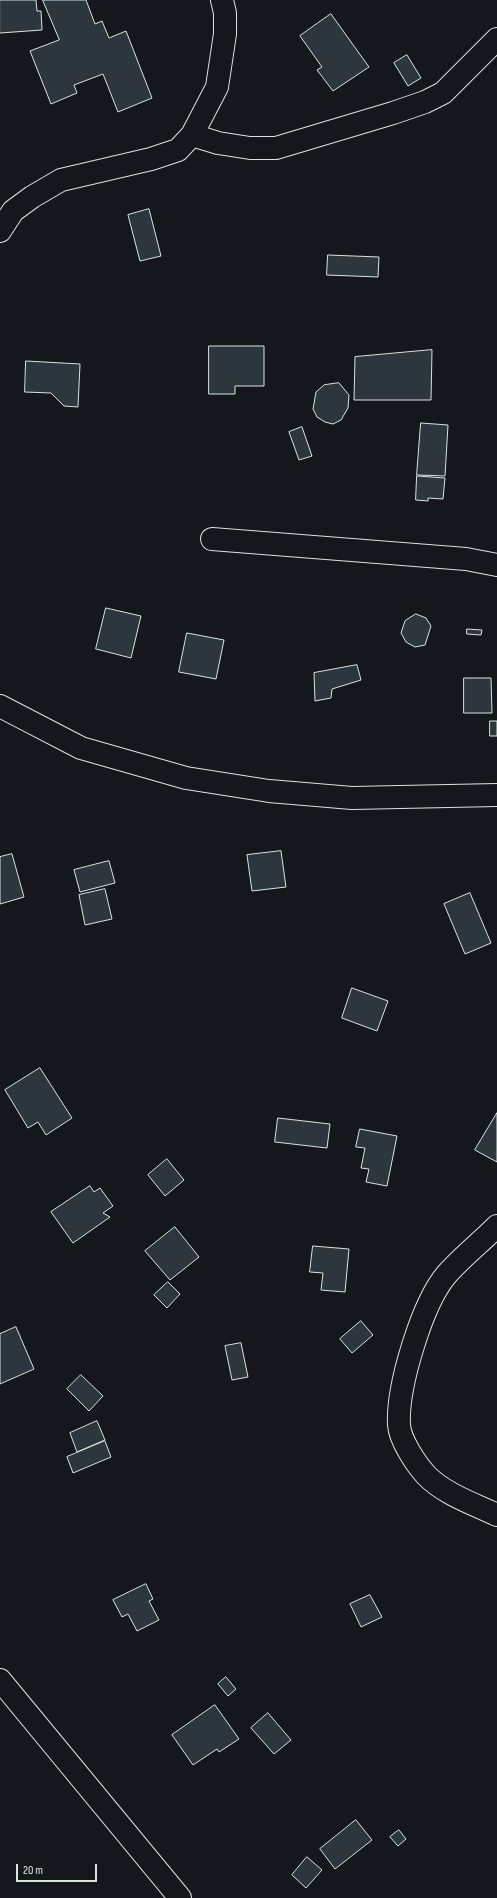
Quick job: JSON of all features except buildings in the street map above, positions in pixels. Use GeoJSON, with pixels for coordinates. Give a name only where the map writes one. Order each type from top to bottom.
{"type":"FeatureCollection","features":[{"type":"Feature","properties":{"kind":"street"},"geometry":{"type":"LineString","coordinates":[[0,231],[13,211],[32,197],[60,180],[151,159],[178,150],[192,135],[217,87],[225,34],[225,13],[222,0]]}},
{"type":"Feature","properties":{"kind":"street"},"geometry":{"type":"LineString","coordinates":[[192,135],[218,143],[262,149],[276,148],[393,113],[425,102],[443,93],[497,39]]}},
{"type":"Feature","properties":{"kind":"street"},"geometry":{"type":"LineString","coordinates":[[212,539],[466,559],[497,565]]}},
{"type":"Feature","properties":{"kind":"street"},"geometry":{"type":"LineString","coordinates":[[0,706],[81,748],[186,778],[269,791],[352,798],[497,795]]}},
{"type":"Feature","properties":{"kind":"street"},"geometry":{"type":"LineString","coordinates":[[497,1226],[446,1275],[432,1298],[406,1367],[400,1400],[399,1426],[410,1453],[427,1476],[448,1492],[497,1515]]}},
{"type":"Feature","properties":{"kind":"street"},"geometry":{"type":"LineString","coordinates":[[0,1680],[180,1898]]}}]}
